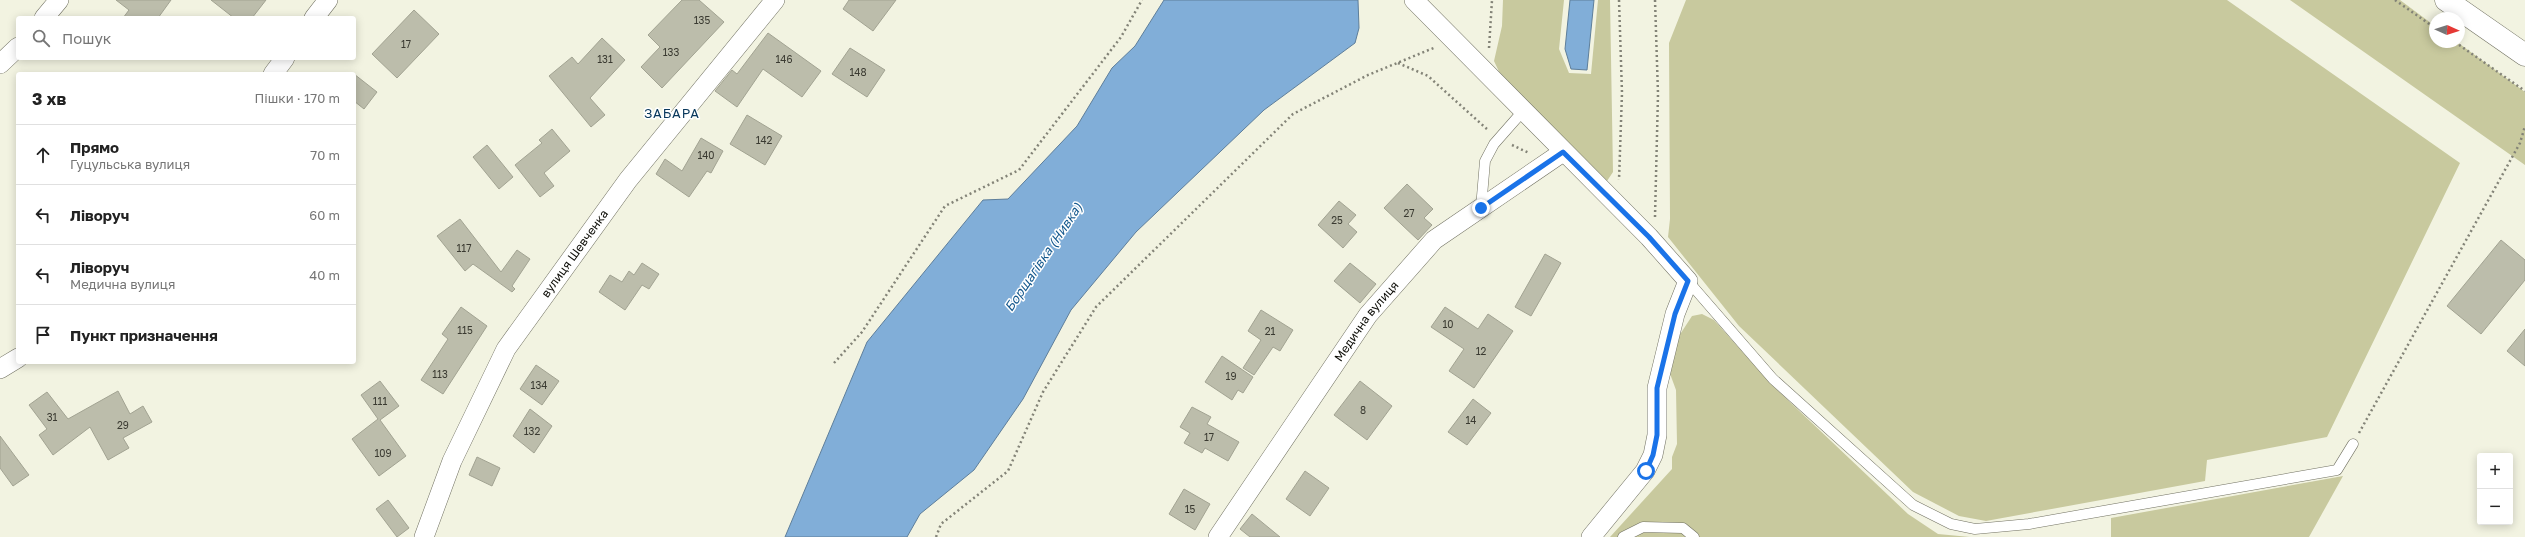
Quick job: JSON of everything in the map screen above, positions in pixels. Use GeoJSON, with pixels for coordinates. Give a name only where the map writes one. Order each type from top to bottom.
{"type":"FeatureCollection","features":[{"type":"Feature","properties":{"kind":"main road"},"geometry":{"type":"LineString","coordinates":[[2446,0],[2525,55]]}},
{"type":"Feature","properties":{"kind":"street"},"geometry":{"type":"LineString","coordinates":[[46,16],[59,0]]}},
{"type":"Feature","properties":{"kind":"street"},"geometry":{"type":"LineString","coordinates":[[316,16],[328,0]]}},
{"type":"Feature","properties":{"kind":"street","name":"вулиця Шевченка"},"geometry":{"type":"LineString","coordinates":[[424,537],[452,461],[506,349],[628,180],[775,0]]}},
{"type":"Feature","properties":{"kind":"street"},"geometry":{"type":"LineString","coordinates":[[1414,0],[1523,111],[1556,156],[1611,199],[1649,237],[1688,281],[1675,314],[1657,388],[1657,435],[1653,455],[1646,471],[1591,537]]}},
{"type":"Feature","properties":{"kind":"street"},"geometry":{"type":"LineString","coordinates":[[0,64],[16,48]]}},
{"type":"Feature","properties":{"kind":"street"},"geometry":{"type":"LineString","coordinates":[[274,72],[284,60]]}},
{"type":"Feature","properties":{"kind":"street","name":"Медична вулиця"},"geometry":{"type":"LineString","coordinates":[[1218,537],[1368,315],[1434,240],[1556,156]]}},
{"type":"Feature","properties":{"kind":"street"},"geometry":{"type":"LineString","coordinates":[[0,369],[16,359]]}},
{"type":"Feature","properties":{"kind":"lane"},"geometry":{"type":"LineString","coordinates":[[1481,208],[1486,161],[1498,139],[1523,111]]}},
{"type":"Feature","properties":{"kind":"lane"},"geometry":{"type":"LineString","coordinates":[[1688,281],[1774,379],[1913,505],[1950,524],[1976,529],[2029,524],[2337,470],[2353,444]]}},
{"type":"Feature","properties":{"kind":"lane"},"geometry":{"type":"LineString","coordinates":[[1623,537],[1643,527],[1683,528],[1694,537]]}},
{"type":"Feature","properties":{"kind":"path"},"geometry":{"type":"LineString","coordinates":[[834,363],[862,332],[945,206],[1019,170],[1121,37],[1142,0]]}},
{"type":"Feature","properties":{"kind":"path"},"geometry":{"type":"LineString","coordinates":[[1487,74],[1492,0]]}},
{"type":"Feature","properties":{"kind":"path"},"geometry":{"type":"LineString","coordinates":[[1611,199],[1620,178],[1622,93],[1619,0]]}},
{"type":"Feature","properties":{"kind":"path"},"geometry":{"type":"LineString","coordinates":[[1649,237],[1654,222],[1657,185],[1658,94],[1655,0]]}},
{"type":"Feature","properties":{"kind":"path"},"geometry":{"type":"LineString","coordinates":[[2395,0],[2429,24]]}},
{"type":"Feature","properties":{"kind":"path"},"geometry":{"type":"LineString","coordinates":[[936,537],[941,524],[1008,471],[1043,392],[1096,307],[1293,114],[1397,63],[1453,40]]}},
{"type":"Feature","properties":{"kind":"path"},"geometry":{"type":"LineString","coordinates":[[2464,48],[2525,91]]}},
{"type":"Feature","properties":{"kind":"path"},"geometry":{"type":"LineString","coordinates":[[1397,63],[1428,76],[1498,139],[1556,156]]}},
{"type":"Feature","properties":{"kind":"path"},"geometry":{"type":"LineString","coordinates":[[2353,444],[2520,143],[2525,126]]}},
{"type":"Feature","properties":{"kind":"path"},"geometry":{"type":"LineString","coordinates":[[2520,143],[2525,141]]}},
{"type":"Feature","properties":{"kind":"green space"},"geometry":{"type":"Polygon","coordinates":[[[1503,0],[1564,0],[1559,49],[1569,73],[1591,74],[1598,0],[1610,0],[1613,172],[1605,184],[1503,80],[1494,61],[1502,26],[1503,0]]]}},
{"type":"Feature","properties":{"kind":"green space"},"geometry":{"type":"Polygon","coordinates":[[[1686,0],[2227,0],[2460,163],[2327,437],[2207,460],[2205,481],[1986,521],[1959,516],[1913,492],[1739,326],[1668,237],[1670,219],[1669,43],[1686,0]]]}},
{"type":"Feature","properties":{"kind":"green space"},"geometry":{"type":"Polygon","coordinates":[[[2290,0],[2400,0],[2429,22],[2429,48],[2465,48],[2525,92],[2525,165],[2290,0]]]}},
{"type":"Feature","properties":{"kind":"green space"},"geometry":{"type":"Polygon","coordinates":[[[1702,314],[1714,320],[1773,386],[1908,514],[1938,534],[1970,537],[1610,537],[1672,469],[1672,457],[1677,444],[1676,390],[1669,371],[1677,339],[1692,316],[1702,314]]]}},
{"type":"Feature","properties":{"kind":"green space"},"geometry":{"type":"Polygon","coordinates":[[[2343,476],[2309,537],[2111,537],[2111,518],[2343,476]]]}},
{"type":"Feature","properties":{"kind":"water","name":"Борщагівка (Нивка)"},"geometry":{"type":"Polygon","coordinates":[[[1164,0],[1358,0],[1359,28],[1355,43],[1264,110],[1136,232],[1071,310],[1023,399],[974,470],[920,514],[907,537],[785,537],[867,342],[983,200],[1008,199],[1077,126],[1112,68],[1135,46],[1164,0]]]}},
{"type":"Feature","properties":{"kind":"water"},"geometry":{"type":"Polygon","coordinates":[[[1570,0],[1594,0],[1587,70],[1571,69],[1565,49],[1570,0]]]}},
{"type":"Feature","properties":{"kind":"building"},"geometry":{"type":"Polygon","coordinates":[[[116,0],[171,0],[159,16],[124,16],[129,10],[116,0]]]}},
{"type":"Feature","properties":{"kind":"building"},"geometry":{"type":"Polygon","coordinates":[[[211,0],[266,0],[254,16],[231,16],[211,0]]]}},
{"type":"Feature","properties":{"kind":"building"},"geometry":{"type":"Polygon","coordinates":[[[682,0],[699,0],[724,22],[662,88],[641,67],[660,47],[648,35],[682,0]]]}},
{"type":"Feature","properties":{"kind":"building"},"geometry":{"type":"Polygon","coordinates":[[[849,0],[896,0],[873,31],[843,9],[849,0]]]}},
{"type":"Feature","properties":{"kind":"building"},"geometry":{"type":"Polygon","coordinates":[[[414,10],[439,34],[397,78],[372,54],[414,10]]]}},
{"type":"Feature","properties":{"kind":"building"},"geometry":{"type":"Polygon","coordinates":[[[768,33],[821,71],[802,97],[763,69],[737,107],[715,91],[732,70],[737,74],[768,33]]]}},
{"type":"Feature","properties":{"kind":"building"},"geometry":{"type":"Polygon","coordinates":[[[602,38],[625,60],[590,98],[605,115],[591,127],[549,76],[572,57],[578,64],[602,38]]]}},
{"type":"Feature","properties":{"kind":"building"},"geometry":{"type":"Polygon","coordinates":[[[850,48],[885,70],[867,97],[832,74],[850,48]]]}},
{"type":"Feature","properties":{"kind":"building"},"geometry":{"type":"Polygon","coordinates":[[[356,76],[377,92],[364,109],[356,103],[356,76]]]}},
{"type":"Feature","properties":{"kind":"building"},"geometry":{"type":"Polygon","coordinates":[[[747,115],[782,136],[765,165],[730,144],[747,115]]]}},
{"type":"Feature","properties":{"kind":"building"},"geometry":{"type":"Polygon","coordinates":[[[552,129],[570,151],[544,173],[554,186],[540,197],[515,165],[542,143],[539,140],[552,129]]]}},
{"type":"Feature","properties":{"kind":"building"},"geometry":{"type":"Polygon","coordinates":[[[701,138],[723,151],[711,173],[707,171],[689,197],[656,174],[665,159],[682,171],[701,138]]]}},
{"type":"Feature","properties":{"kind":"building"},"geometry":{"type":"Polygon","coordinates":[[[487,145],[513,177],[499,189],[473,157],[487,145]]]}},
{"type":"Feature","properties":{"kind":"building"},"geometry":{"type":"Polygon","coordinates":[[[1407,184],[1433,209],[1424,218],[1432,225],[1418,240],[1384,208],[1407,184]]]}},
{"type":"Feature","properties":{"kind":"building"},"geometry":{"type":"Polygon","coordinates":[[[1339,201],[1356,215],[1348,224],[1357,232],[1343,248],[1318,225],[1339,201]]]}},
{"type":"Feature","properties":{"kind":"building"},"geometry":{"type":"Polygon","coordinates":[[[460,219],[501,272],[517,250],[530,259],[512,286],[515,289],[512,292],[473,264],[465,271],[437,236],[460,219]]]}},
{"type":"Feature","properties":{"kind":"building"},"geometry":{"type":"Polygon","coordinates":[[[2501,240],[2525,260],[2525,280],[2481,334],[2447,306],[2501,240]]]}},
{"type":"Feature","properties":{"kind":"building"},"geometry":{"type":"Polygon","coordinates":[[[1545,254],[1561,263],[1531,316],[1515,307],[1545,254]]]}},
{"type":"Feature","properties":{"kind":"building"},"geometry":{"type":"Polygon","coordinates":[[[642,263],[659,274],[649,289],[642,285],[625,310],[599,292],[610,275],[622,282],[629,271],[634,275],[642,263]]]}},
{"type":"Feature","properties":{"kind":"building"},"geometry":{"type":"Polygon","coordinates":[[[1350,263],[1376,284],[1360,303],[1334,281],[1350,263]]]}},
{"type":"Feature","properties":{"kind":"building"},"geometry":{"type":"Polygon","coordinates":[[[461,307],[487,326],[443,394],[421,380],[448,339],[442,334],[461,307]]]}},
{"type":"Feature","properties":{"kind":"building"},"geometry":{"type":"Polygon","coordinates":[[[1445,307],[1478,329],[1488,314],[1513,331],[1474,388],[1449,371],[1464,349],[1431,327],[1445,307]]]}},
{"type":"Feature","properties":{"kind":"building"},"geometry":{"type":"Polygon","coordinates":[[[1261,310],[1293,330],[1280,351],[1273,347],[1254,375],[1243,368],[1261,340],[1248,331],[1261,310]]]}},
{"type":"Feature","properties":{"kind":"building"},"geometry":{"type":"Polygon","coordinates":[[[2525,329],[2525,366],[2507,351],[2525,329]]]}},
{"type":"Feature","properties":{"kind":"building"},"geometry":{"type":"Polygon","coordinates":[[[1222,356],[1253,377],[1243,393],[1238,390],[1232,400],[1205,382],[1222,356]]]}},
{"type":"Feature","properties":{"kind":"building"},"geometry":{"type":"Polygon","coordinates":[[[536,365],[559,381],[542,405],[520,389],[536,365]]]}},
{"type":"Feature","properties":{"kind":"building"},"geometry":{"type":"Polygon","coordinates":[[[380,381],[399,406],[380,420],[406,456],[379,476],[352,439],[378,419],[361,395],[380,381]]]}},
{"type":"Feature","properties":{"kind":"building"},"geometry":{"type":"Polygon","coordinates":[[[1360,381],[1392,406],[1367,440],[1334,415],[1360,381]]]}},
{"type":"Feature","properties":{"kind":"building"},"geometry":{"type":"Polygon","coordinates":[[[118,391],[130,414],[143,406],[152,422],[123,438],[129,448],[108,460],[90,427],[53,455],[39,435],[47,429],[29,405],[47,392],[68,419],[118,391]]]}},
{"type":"Feature","properties":{"kind":"building"},"geometry":{"type":"Polygon","coordinates":[[[1473,399],[1491,413],[1467,445],[1448,432],[1473,399]]]}},
{"type":"Feature","properties":{"kind":"building"},"geometry":{"type":"Polygon","coordinates":[[[1192,407],[1211,417],[1207,424],[1239,442],[1228,461],[1205,448],[1202,453],[1184,443],[1190,433],[1180,427],[1192,407]]]}},
{"type":"Feature","properties":{"kind":"building"},"geometry":{"type":"Polygon","coordinates":[[[530,409],[552,426],[534,453],[513,436],[530,409]]]}},
{"type":"Feature","properties":{"kind":"building"},"geometry":{"type":"Polygon","coordinates":[[[0,436],[29,475],[13,486],[0,468],[0,436]]]}},
{"type":"Feature","properties":{"kind":"building"},"geometry":{"type":"Polygon","coordinates":[[[477,457],[500,468],[492,486],[469,475],[477,457]]]}},
{"type":"Feature","properties":{"kind":"building"},"geometry":{"type":"Polygon","coordinates":[[[1305,471],[1329,488],[1310,516],[1286,499],[1305,471]]]}},
{"type":"Feature","properties":{"kind":"building"},"geometry":{"type":"Polygon","coordinates":[[[1184,489],[1210,504],[1195,530],[1169,514],[1184,489]]]}},
{"type":"Feature","properties":{"kind":"building"},"geometry":{"type":"Polygon","coordinates":[[[388,500],[409,528],[397,537],[376,509],[388,500]]]}},
{"type":"Feature","properties":{"kind":"building"},"geometry":{"type":"Polygon","coordinates":[[[1252,514],[1280,537],[1250,537],[1240,529],[1252,514]]]}},
{"type":"Feature","properties":{"kind":"district","name":"ЗАБАРА"},"geometry":{"type":"Point","coordinates":[672,113]}},
{"type":"Feature","properties":{"kind":"route"},"geometry":{"type":"LineString","coordinates":[[1481,208],[1563,152],[1649,237],[1688,281],[1675,314],[1657,388],[1657,435],[1653,455],[1646,471]]}}]}
